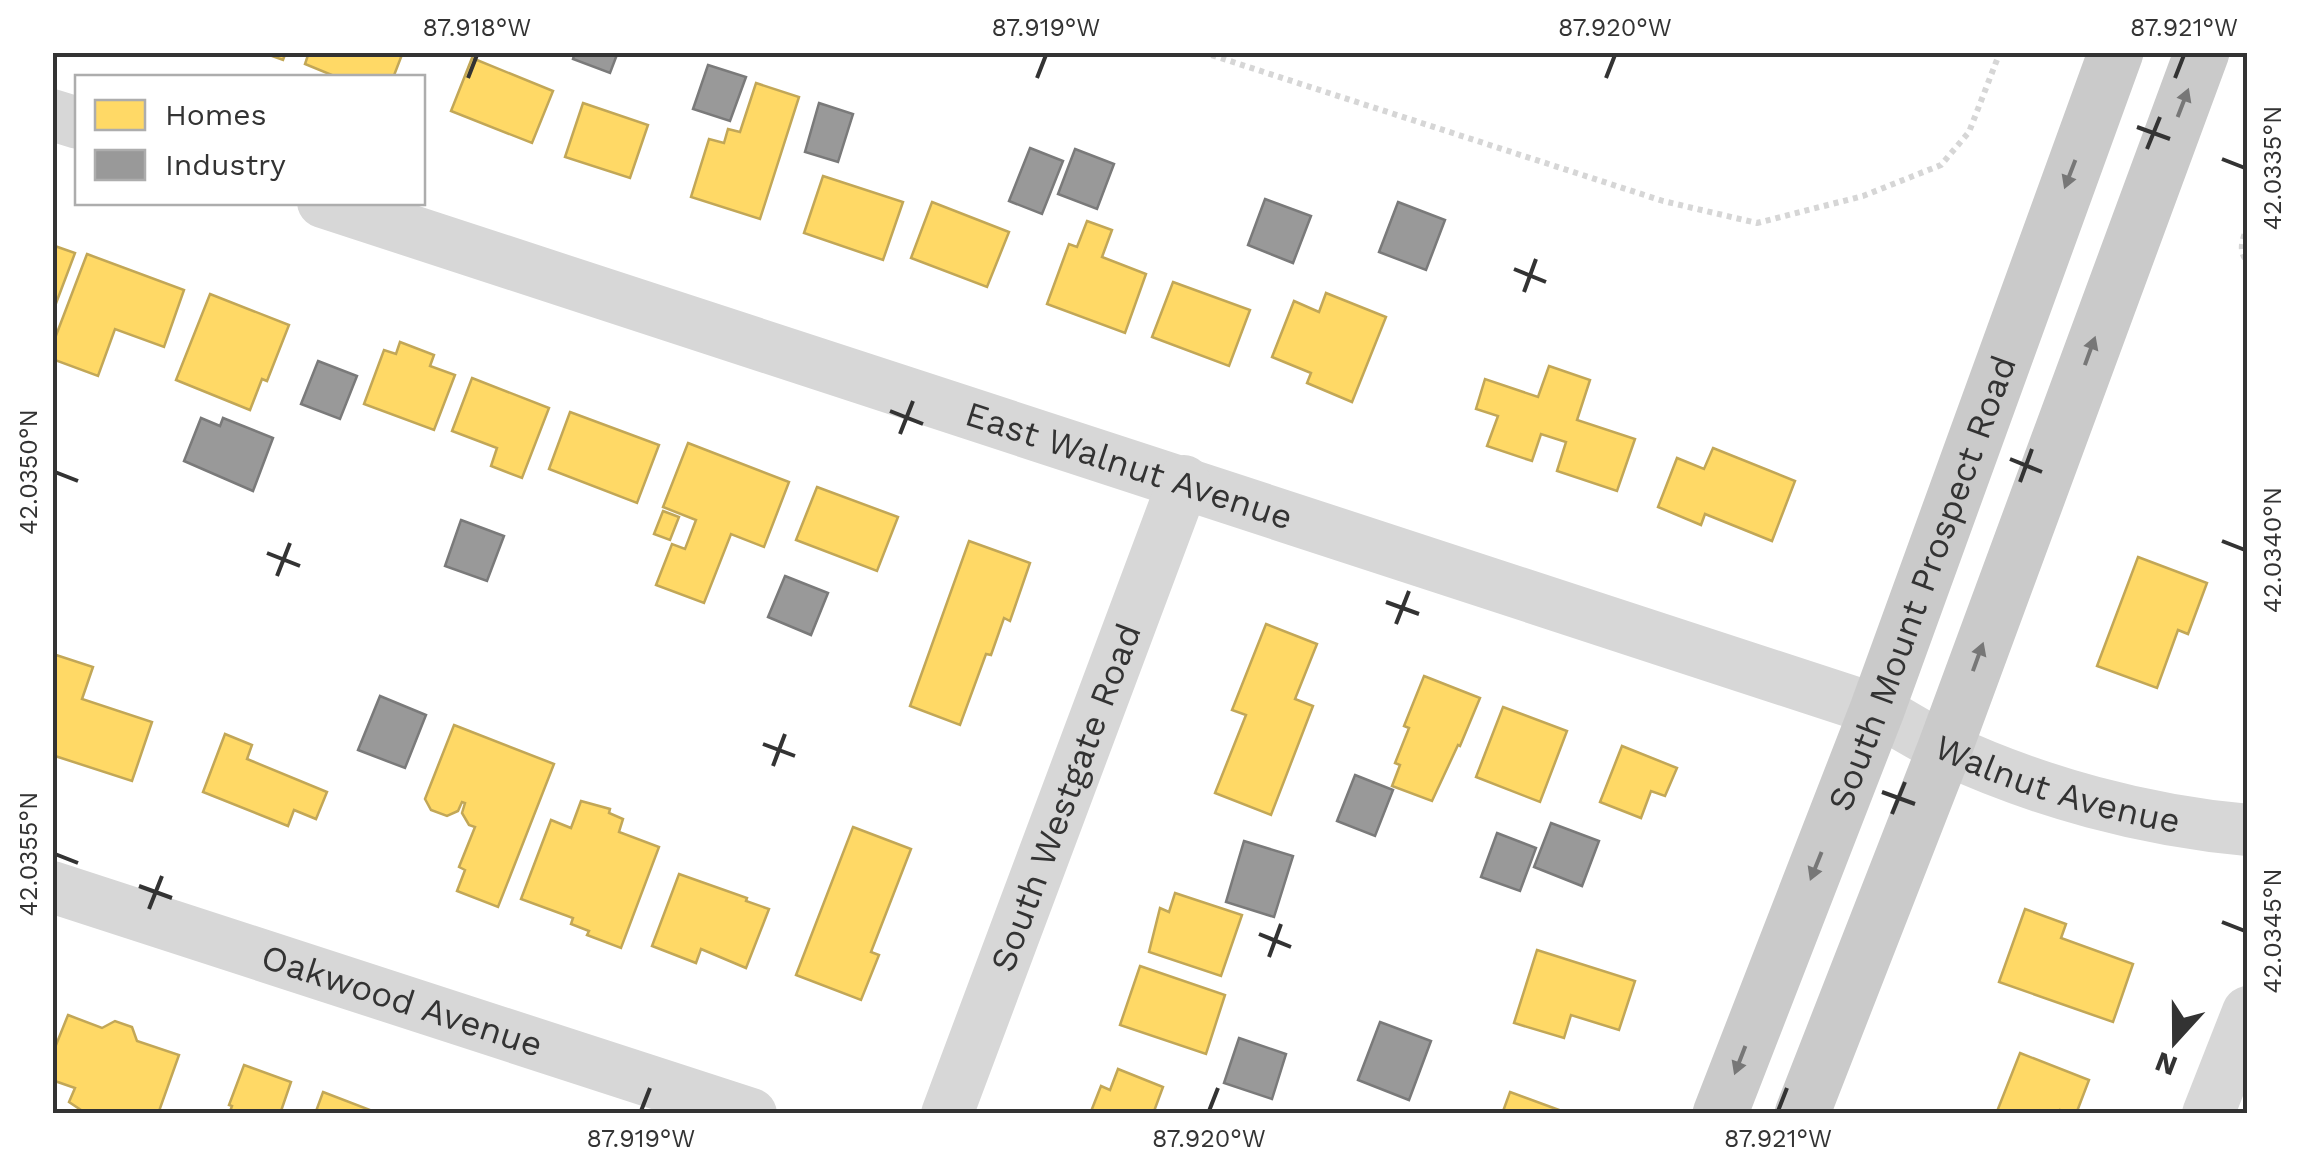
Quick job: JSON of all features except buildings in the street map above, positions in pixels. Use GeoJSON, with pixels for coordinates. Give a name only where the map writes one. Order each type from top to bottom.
{"type":"FeatureCollection","features":[{"type":"Feature","properties":{"kind":"main road","name":"South Mount Prospect Road"},"geometry":{"type":"LineString","coordinates":[[1720,1114],[1878,710],[2116,52]]}},
{"type":"Feature","properties":{"kind":"main road"},"geometry":{"type":"LineString","coordinates":[[1802,1114],[1945,748],[2202,52]]}},
{"type":"Feature","properties":{"kind":"street","name":"East Walnut Avenue"},"geometry":{"type":"LineString","coordinates":[[332,205],[1878,710]]}},
{"type":"Feature","properties":{"kind":"street","name":"South Westgate Road"},"geometry":{"type":"LineString","coordinates":[[947,1114],[1184,481]]}},
{"type":"Feature","properties":{"kind":"street","name":"Walnut Avenue"},"geometry":{"type":"LineString","coordinates":[[1878,710],[1945,748],[2028,780],[2113,807],[2201,826],[2248,830]]}},
{"type":"Feature","properties":{"kind":"street","name":"Oakwood Avenue"},"geometry":{"type":"LineString","coordinates":[[52,887],[751,1114]]}},
{"type":"Feature","properties":{"kind":"street"},"geometry":{"type":"LineString","coordinates":[[2208,1114],[2248,1012]]}},
{"type":"Feature","properties":{"kind":"path"},"geometry":{"type":"LineString","coordinates":[[1202,52],[1663,201],[1757,223],[1863,196],[1941,165],[1969,132],[2000,52]]}},
{"type":"Feature","properties":{"kind":"path"},"geometry":{"type":"LineString","coordinates":[[2248,225],[2241,242],[2243,258],[2248,262]]}}]}
